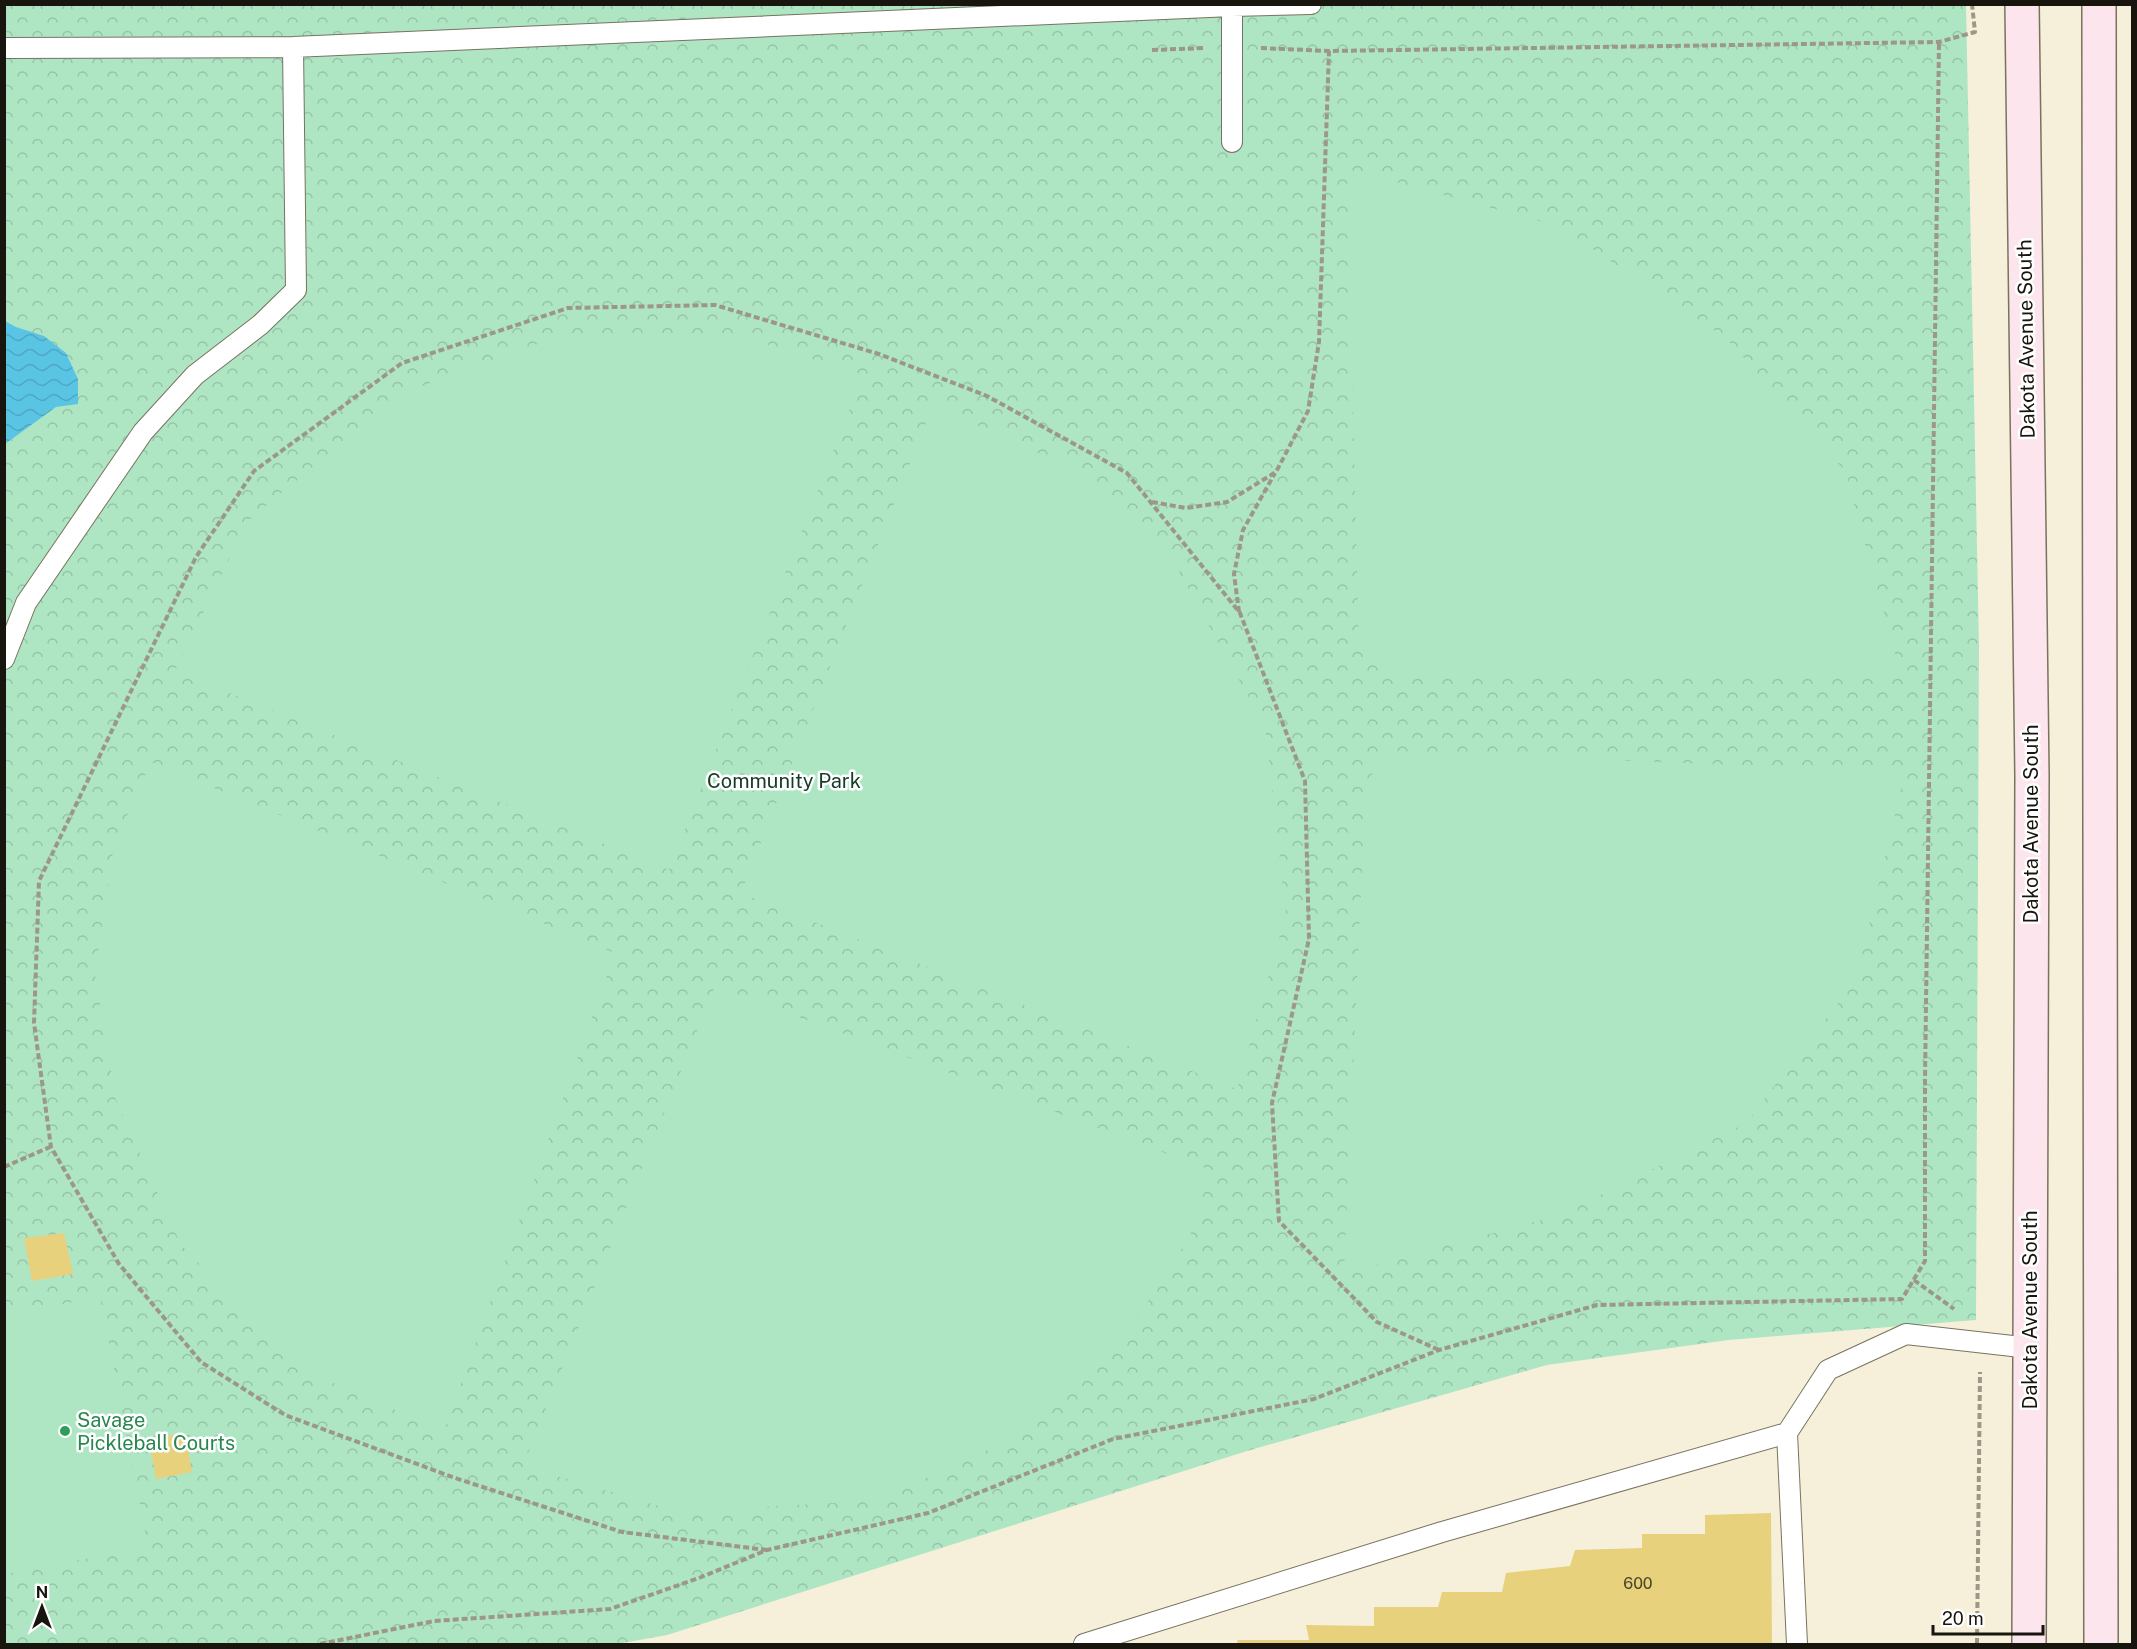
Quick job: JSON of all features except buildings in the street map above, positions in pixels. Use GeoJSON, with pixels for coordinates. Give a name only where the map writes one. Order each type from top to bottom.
{"type":"FeatureCollection","features":[{"type":"Feature","properties":{"kind":"main road","name":"Dakota Avenue South"},"geometry":{"type":"LineString","coordinates":[[2022,4],[2032,776],[2029,1644]]}},
{"type":"Feature","properties":{"kind":"main road"},"geometry":{"type":"LineString","coordinates":[[2098,4],[2101,1644]]}},
{"type":"Feature","properties":{"kind":"lane"},"geometry":{"type":"LineString","coordinates":[[4,48],[293,47],[1311,4]]}},
{"type":"Feature","properties":{"kind":"lane"},"geometry":{"type":"LineString","coordinates":[[1232,6],[1232,142]]}},
{"type":"Feature","properties":{"kind":"lane"},"geometry":{"type":"LineString","coordinates":[[4,659],[26,603],[143,432],[195,375],[260,325],[296,290],[293,47]]}},
{"type":"Feature","properties":{"kind":"lane"},"geometry":{"type":"LineString","coordinates":[[1797,1644],[1787,1433],[1828,1370],[1906,1334],[2030,1348]]}},
{"type":"Feature","properties":{"kind":"lane"},"geometry":{"type":"LineString","coordinates":[[1084,1644],[1453,1529],[1787,1433]]}},
{"type":"Feature","properties":{"kind":"path"},"geometry":{"type":"LineString","coordinates":[[1152,50],[1232,47],[1329,51],[1939,42],[1976,32],[1972,4]]}},
{"type":"Feature","properties":{"kind":"path"},"geometry":{"type":"LineString","coordinates":[[320,1644],[434,1621],[610,1609],[699,1578],[767,1550],[928,1513],[1113,1439],[1314,1399],[1438,1350],[1597,1305],[1902,1299],[1925,1261],[1925,1080],[1939,42]]}},
{"type":"Feature","properties":{"kind":"path"},"geometry":{"type":"LineString","coordinates":[[1329,51],[1319,342],[1308,411],[1243,530],[1234,574],[1240,613],[1305,781],[1310,939],[1272,1103],[1279,1221],[1377,1322],[1438,1350]]}},
{"type":"Feature","properties":{"kind":"path"},"geometry":{"type":"LineString","coordinates":[[767,1550],[622,1532],[455,1478],[285,1415],[201,1362],[119,1264],[51,1147],[34,1023],[39,881],[196,557],[254,471],[402,363],[568,308],[715,305],[879,354],[987,396],[1127,473],[1240,613]]}},
{"type":"Feature","properties":{"kind":"path"},"geometry":{"type":"LineString","coordinates":[[1150,502],[1186,508],[1227,502],[1276,472]]}},
{"type":"Feature","properties":{"kind":"path"},"geometry":{"type":"LineString","coordinates":[[4,1167],[51,1147]]}},
{"type":"Feature","properties":{"kind":"path"},"geometry":{"type":"LineString","coordinates":[[1914,1280],[1981,1328],[1977,1644]]}},
{"type":"Feature","properties":{"kind":"green space","name":"Community Park"},"geometry":{"type":"Polygon","coordinates":[[[5,5],[1966,5],[1979,645],[1976,1320],[1729,1340],[1547,1365],[1247,1451],[667,1635],[617,1644],[5,1644],[5,5]]]}},
{"type":"Feature","properties":{"kind":"green space"},"geometry":{"type":"Polygon","coordinates":[[[1347,169],[1558,226],[1726,338],[1845,471],[1900,672],[1382,672],[1359,647],[1347,169]]]}},
{"type":"Feature","properties":{"kind":"green space"},"geometry":{"type":"Polygon","coordinates":[[[568,333],[739,336],[863,375],[669,870],[175,671],[247,522],[400,394],[568,333]]]}},
{"type":"Feature","properties":{"kind":"green space"},"geometry":{"type":"Polygon","coordinates":[[[933,405],[1062,464],[1172,559],[1265,727],[1286,914],[1237,1089],[741,893],[933,405]]]}},
{"type":"Feature","properties":{"kind":"green space"},"geometry":{"type":"Polygon","coordinates":[[[1392,751],[1905,772],[1856,980],[1746,1123],[1560,1215],[1344,1273],[1366,781],[1392,751]]]}},
{"type":"Feature","properties":{"kind":"green space"},"geometry":{"type":"Polygon","coordinates":[[[151,762],[615,953],[444,1431],[294,1366],[180,1243],[116,1100],[95,974],[114,844],[151,762]]]}},
{"type":"Feature","properties":{"kind":"green space"},"geometry":{"type":"Polygon","coordinates":[[[715,986],[1211,1170],[1190,1236],[1118,1348],[996,1446],[875,1501],[676,1511],[523,1466],[715,986]]]}},
{"type":"Feature","properties":{"kind":"green space","name":"Savage Pickleball Courts"},"geometry":{"type":"Polygon","coordinates":[[[100,1297],[148,1547],[5,1574],[5,1315],[100,1297]]]}},
{"type":"Feature","properties":{"kind":"water"},"geometry":{"type":"Polygon","coordinates":[[[5,321],[44,336],[66,353],[78,379],[78,404],[56,407],[5,444],[5,321]]]}},
{"type":"Feature","properties":{"kind":"place","name":"Savage Pickleball Courts"},"geometry":{"type":"Point","coordinates":[65,1431]}}]}
